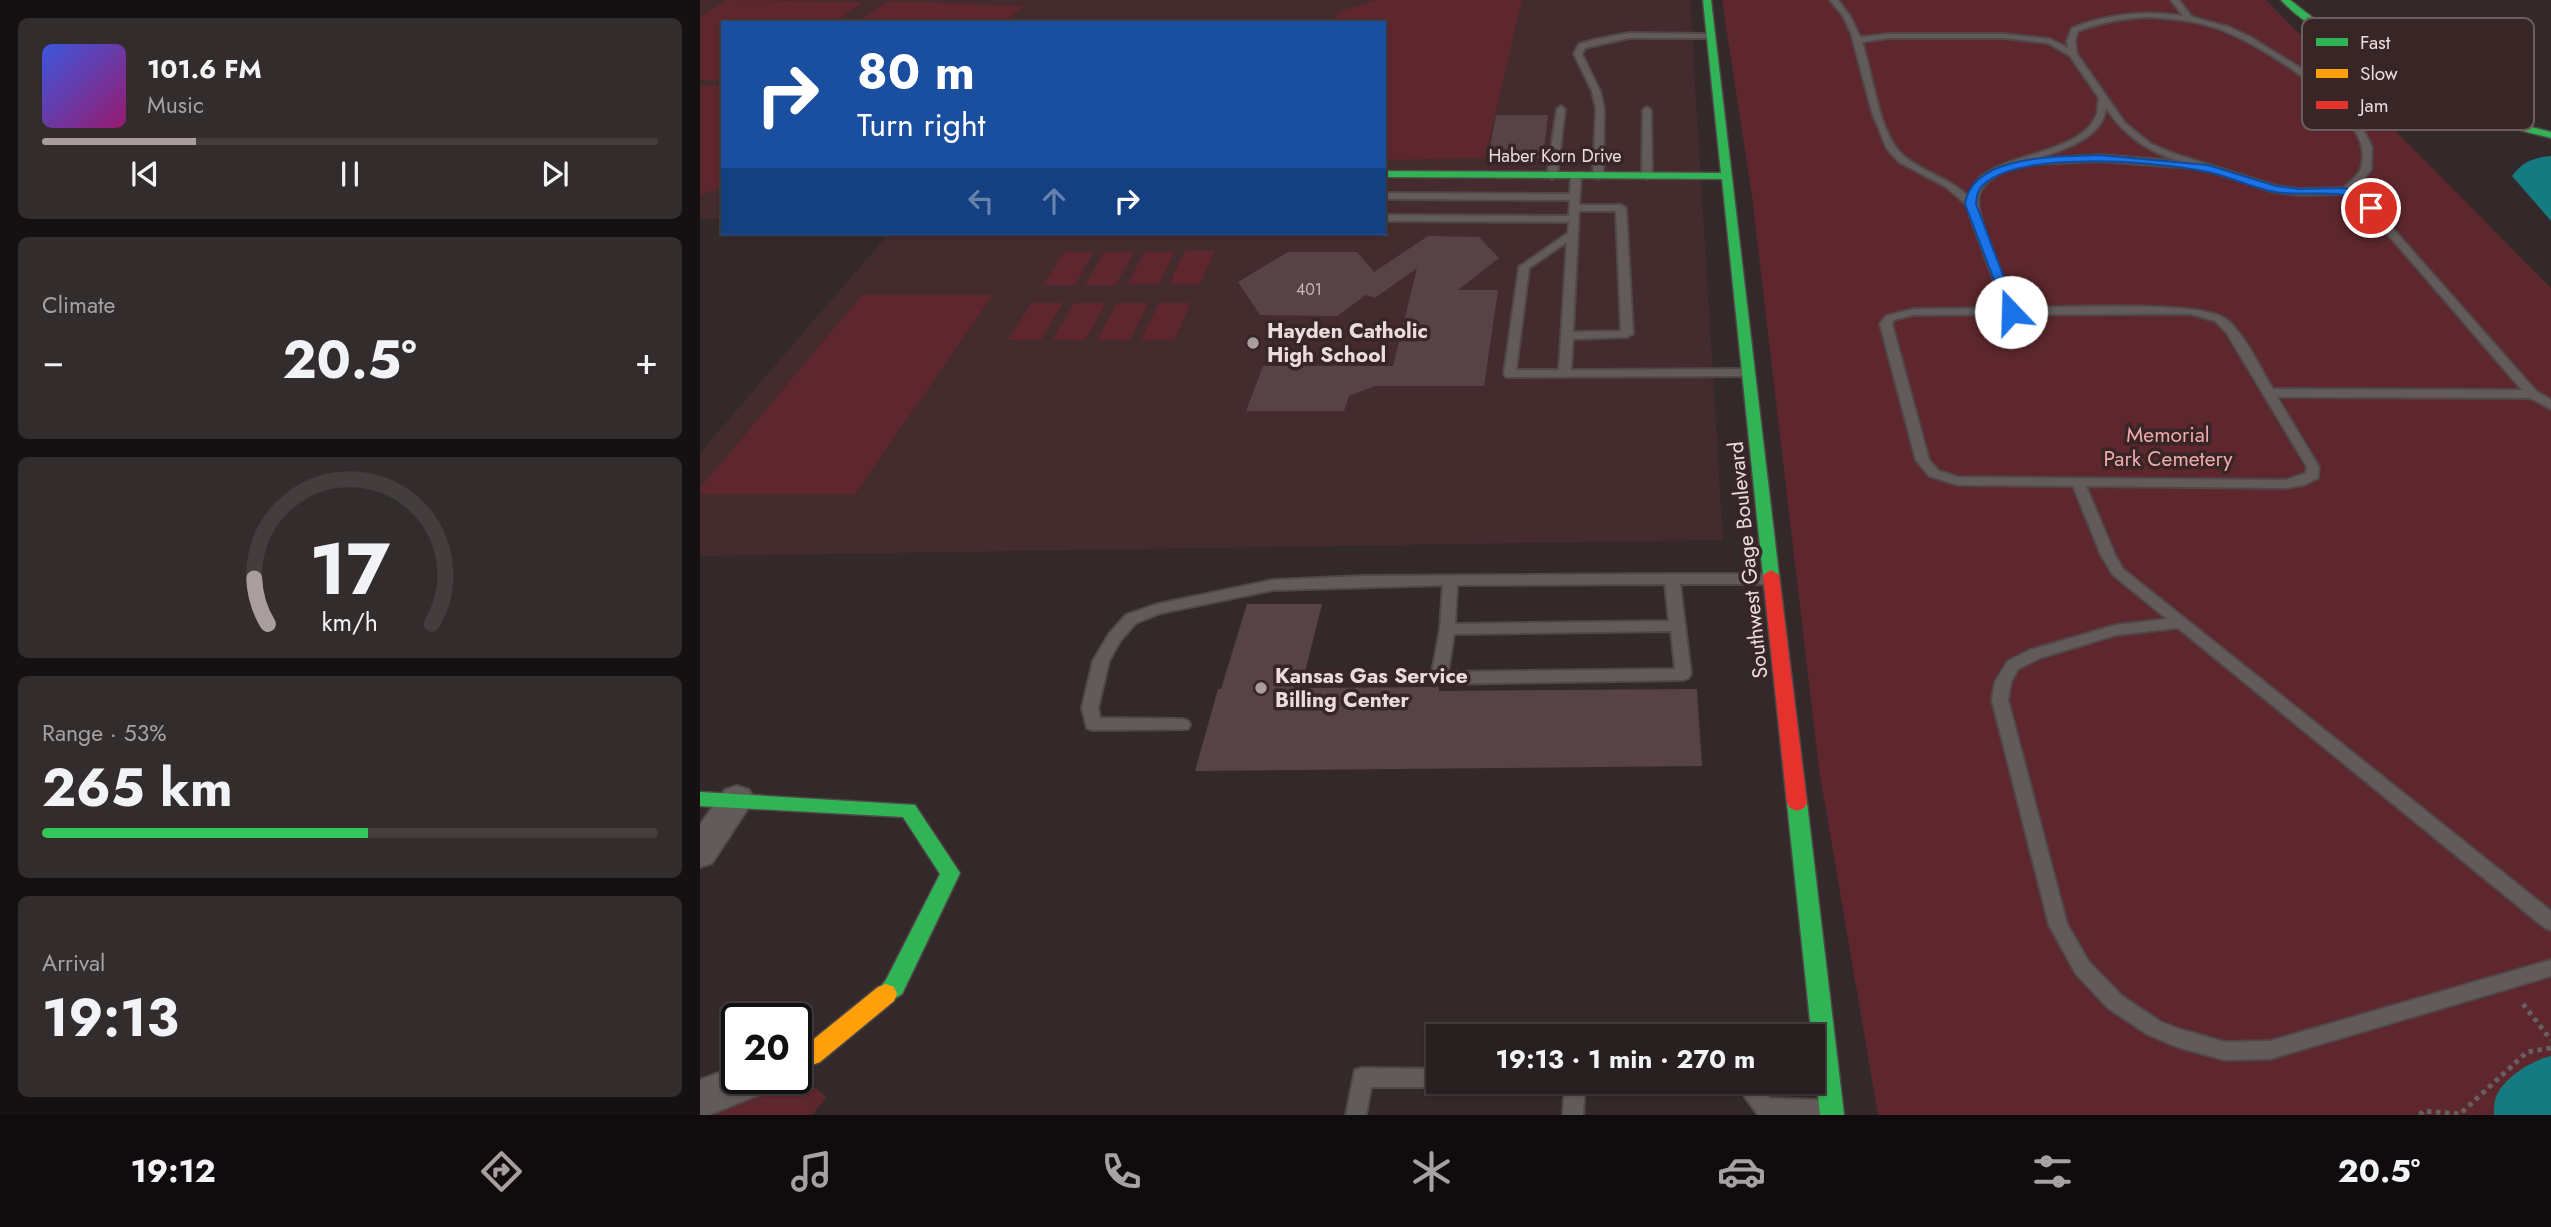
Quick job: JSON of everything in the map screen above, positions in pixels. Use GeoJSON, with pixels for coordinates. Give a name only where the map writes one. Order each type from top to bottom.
{"type":"FeatureCollection","features":[{"type":"Feature","properties":{"kind":"main road","name":"Southwest Gage Boulevard"},"geometry":{"type":"LineString","coordinates":[[1707,0],[1831,1113]]}},
{"type":"Feature","properties":{"kind":"main road"},"geometry":{"type":"LineString","coordinates":[[2285,0],[2309,18]]}},
{"type":"Feature","properties":{"kind":"main road"},"geometry":{"type":"LineString","coordinates":[[2526,130],[2551,135]]}},
{"type":"Feature","properties":{"kind":"main road","name":"Haber Korn Drive"},"geometry":{"type":"LineString","coordinates":[[1386,174],[1727,176]]}},
{"type":"Feature","properties":{"kind":"main road"},"geometry":{"type":"LineString","coordinates":[[700,799],[908,810],[950,873],[894,987],[812,1055]]}},
{"type":"Feature","properties":{"kind":"street"},"geometry":{"type":"LineString","coordinates":[[700,853],[737,799]]}},
{"type":"Feature","properties":{"kind":"street"},"geometry":{"type":"LineString","coordinates":[[701,1101],[721,1092]]}},
{"type":"Feature","properties":{"kind":"lane"},"geometry":{"type":"LineString","coordinates":[[1834,0],[1846,15],[1856,40],[1892,150],[1908,163],[1948,184],[1970,204],[2011,312]]}},
{"type":"Feature","properties":{"kind":"lane"},"geometry":{"type":"LineString","coordinates":[[2175,0],[2190,20]]}},
{"type":"Feature","properties":{"kind":"lane"},"geometry":{"type":"LineString","coordinates":[[1856,40],[1881,36],[2018,36],[2066,32],[2086,24],[2130,16],[2190,20],[2226,29],[2277,54],[2302,72]]}},
{"type":"Feature","properties":{"kind":"lane"},"geometry":{"type":"LineString","coordinates":[[2066,32],[2073,54],[2131,135],[2160,151],[2275,189],[2299,192],[2346,191],[2371,208],[2532,394],[2551,405]]}},
{"type":"Feature","properties":{"kind":"lane"},"geometry":{"type":"LineString","coordinates":[[1598,176],[1600,110],[1597,91],[1578,54],[1582,46],[1598,39],[1711,36]]}},
{"type":"Feature","properties":{"kind":"lane"},"geometry":{"type":"LineString","coordinates":[[2018,36],[2050,41],[2073,54]]}},
{"type":"Feature","properties":{"kind":"lane"},"geometry":{"type":"LineString","coordinates":[[1970,204],[1972,192],[1980,182],[2061,147],[2094,126],[2101,115],[2103,99]]}},
{"type":"Feature","properties":{"kind":"lane"},"geometry":{"type":"LineString","coordinates":[[1552,176],[1561,109]]}},
{"type":"Feature","properties":{"kind":"lane"},"geometry":{"type":"LineString","coordinates":[[1647,110],[1647,176]]}},
{"type":"Feature","properties":{"kind":"lane"},"geometry":{"type":"LineString","coordinates":[[2346,191],[2362,178],[2367,148],[2358,130]]}},
{"type":"Feature","properties":{"kind":"lane"},"geometry":{"type":"LineString","coordinates":[[2020,163],[2098,158],[2208,168]]}},
{"type":"Feature","properties":{"kind":"lane"},"geometry":{"type":"LineString","coordinates":[[1565,373],[1576,176]]}},
{"type":"Feature","properties":{"kind":"lane"},"geometry":{"type":"LineString","coordinates":[[1386,196],[1574,208]]}},
{"type":"Feature","properties":{"kind":"lane"},"geometry":{"type":"LineString","coordinates":[[1386,218],[1621,208],[1627,334],[1567,336]]}},
{"type":"Feature","properties":{"kind":"lane"},"geometry":{"type":"LineString","coordinates":[[1573,233],[1524,267],[1510,374],[1748,373]]}},
{"type":"Feature","properties":{"kind":"lane"},"geometry":{"type":"LineString","coordinates":[[2192,311],[2219,319],[2231,330],[2271,393],[2313,467],[2313,475],[2299,482],[1942,479],[1925,466],[1919,453],[1886,324],[1890,318],[1913,312],[2011,312],[2192,311]]}},
{"type":"Feature","properties":{"kind":"lane"},"geometry":{"type":"LineString","coordinates":[[2271,393],[2532,394]]}},
{"type":"Feature","properties":{"kind":"lane"},"geometry":{"type":"LineString","coordinates":[[2078,482],[2108,555],[2118,572],[2551,922]]}},
{"type":"Feature","properties":{"kind":"lane"},"geometry":{"type":"LineString","coordinates":[[1450,581],[1447,629],[1439,678],[1683,674],[1672,579]]}},
{"type":"Feature","properties":{"kind":"lane"},"geometry":{"type":"LineString","coordinates":[[1182,725],[1093,724],[1090,708],[1101,661],[1114,638],[1131,619],[1158,609],[1273,585],[1772,579]]}},
{"type":"Feature","properties":{"kind":"lane"},"geometry":{"type":"LineString","coordinates":[[2179,623],[2116,630],[2035,654],[2013,665],[2003,682],[2000,700],[2058,925],[2072,956],[2099,989],[2136,1017],[2181,1040],[2230,1052],[2270,1050],[2551,968]]}},
{"type":"Feature","properties":{"kind":"lane"},"geometry":{"type":"LineString","coordinates":[[1447,629],[1677,626]]}},
{"type":"Feature","properties":{"kind":"lane"},"geometry":{"type":"LineString","coordinates":[[1356,1115],[1362,1077],[1426,1078]]}},
{"type":"Feature","properties":{"kind":"lane"},"geometry":{"type":"LineString","coordinates":[[1573,1115],[1574,1094]]}},
{"type":"Feature","properties":{"kind":"lane"},"geometry":{"type":"LineString","coordinates":[[1754,1094],[1765,1108],[1831,1113]]}},
{"type":"Feature","properties":{"kind":"path"},"geometry":{"type":"LineString","coordinates":[[2523,1004],[2551,1040]]}},
{"type":"Feature","properties":{"kind":"path"},"geometry":{"type":"LineString","coordinates":[[2420,1115],[2423,1111],[2460,1114],[2527,1052],[2551,1048]]}},
{"type":"Feature","properties":{"kind":"shaded area","name":"Hayden Catholic High School"},"geometry":{"type":"Polygon","coordinates":[[[700,0],[1690,0],[1723,540],[700,556],[700,453],[887,235],[1386,235],[1386,21],[721,21],[721,219],[700,219],[700,0]]]}},
{"type":"Feature","properties":{"kind":"green space"},"geometry":{"type":"Polygon","coordinates":[[[727,0],[862,2],[837,21],[721,21],[721,80],[700,80],[700,17],[727,0]]]}},
{"type":"Feature","properties":{"kind":"green space"},"geometry":{"type":"Polygon","coordinates":[[[1376,0],[1522,0],[1485,158],[1386,160],[1386,21],[1335,21],[1338,12],[1376,0]]]}},
{"type":"Feature","properties":{"kind":"green space","name":"Memorial Park Cemetery"},"geometry":{"type":"Polygon","coordinates":[[[1722,0],[2266,0],[2302,36],[2302,130],[2395,130],[2551,288],[2551,1115],[1878,1115],[1819,769],[1752,196],[1722,0]]]}},
{"type":"Feature","properties":{"kind":"green space"},"geometry":{"type":"Polygon","coordinates":[[[888,1],[1024,6],[1005,21],[860,21],[888,1]]]}},
{"type":"Feature","properties":{"kind":"green space"},"geometry":{"type":"Polygon","coordinates":[[[700,86],[721,86],[721,188],[700,195],[700,86]]]}},
{"type":"Feature","properties":{"kind":"green space"},"geometry":{"type":"Polygon","coordinates":[[[1185,251],[1215,251],[1200,284],[1169,284],[1185,251]]]}},
{"type":"Feature","properties":{"kind":"green space"},"geometry":{"type":"Polygon","coordinates":[[[1064,252],[1094,252],[1075,285],[1043,285],[1064,252]]]}},
{"type":"Feature","properties":{"kind":"green space"},"geometry":{"type":"Polygon","coordinates":[[[1104,252],[1134,252],[1116,285],[1085,285],[1104,252]]]}},
{"type":"Feature","properties":{"kind":"green space"},"geometry":{"type":"Polygon","coordinates":[[[1144,252],[1175,252],[1159,284],[1127,285],[1144,252]]]}},
{"type":"Feature","properties":{"kind":"green space"},"geometry":{"type":"Polygon","coordinates":[[[862,295],[993,295],[855,494],[700,494],[700,488],[862,295]]]}},
{"type":"Feature","properties":{"kind":"green space"},"geometry":{"type":"Polygon","coordinates":[[[1031,303],[1063,303],[1041,340],[1008,340],[1031,303]]]}},
{"type":"Feature","properties":{"kind":"green space"},"geometry":{"type":"Polygon","coordinates":[[[1074,303],[1106,303],[1085,340],[1052,340],[1074,303]]]}},
{"type":"Feature","properties":{"kind":"green space"},"geometry":{"type":"Polygon","coordinates":[[[1117,303],[1148,303],[1130,340],[1097,340],[1117,303]]]}},
{"type":"Feature","properties":{"kind":"green space"},"geometry":{"type":"Polygon","coordinates":[[[1159,303],[1191,303],[1174,340],[1141,340],[1159,303]]]}},
{"type":"Feature","properties":{"kind":"green space"},"geometry":{"type":"Polygon","coordinates":[[[812,1088],[816,1088],[826,1097],[812,1115],[715,1115],[717,1108],[748,1094],[812,1094],[812,1088]]]}},
{"type":"Feature","properties":{"kind":"water"},"geometry":{"type":"Polygon","coordinates":[[[2551,156],[2551,221],[2512,176],[2529,161],[2551,156]]]}},
{"type":"Feature","properties":{"kind":"water"},"geometry":{"type":"Polygon","coordinates":[[[2551,1056],[2551,1115],[2494,1115],[2496,1097],[2505,1083],[2535,1061],[2551,1056]]]}},
{"type":"Feature","properties":{"kind":"building"},"geometry":{"type":"Polygon","coordinates":[[[1496,115],[1548,115],[1543,158],[1488,158],[1496,115]]]}},
{"type":"Feature","properties":{"kind":"building"},"geometry":{"type":"Polygon","coordinates":[[[1428,236],[1479,237],[1499,258],[1458,290],[1498,290],[1484,386],[1375,386],[1349,396],[1344,411],[1246,411],[1263,366],[1393,366],[1417,268],[1375,298],[1366,295],[1337,316],[1260,315],[1238,282],[1288,252],[1357,252],[1374,272],[1428,236]]]}},
{"type":"Feature","properties":{"kind":"building","name":"Kansas Gas Service Billing Center"},"geometry":{"type":"Polygon","coordinates":[[[1247,604],[1322,604],[1301,688],[1439,687],[1439,691],[1697,689],[1702,766],[1195,771],[1218,689],[1221,689],[1247,604]]]}},
{"type":"Feature","properties":{"kind":"traffic: fast"},"geometry":{"type":"LineString","coordinates":[[1707,0],[1771,575]]}},
{"type":"Feature","properties":{"kind":"traffic: fast"},"geometry":{"type":"LineString","coordinates":[[2285,0],[2307,18]]}},
{"type":"Feature","properties":{"kind":"traffic: fast"},"geometry":{"type":"LineString","coordinates":[[2529,130],[2551,135]]}},
{"type":"Feature","properties":{"kind":"traffic: fast"},"geometry":{"type":"LineString","coordinates":[[1386,174],[1727,176]]}},
{"type":"Feature","properties":{"kind":"traffic: fast"},"geometry":{"type":"LineString","coordinates":[[700,799],[908,810],[950,873],[894,987],[886,994]]}},
{"type":"Feature","properties":{"kind":"traffic: fast"},"geometry":{"type":"LineString","coordinates":[[1797,803],[1832,1115]]}},
{"type":"Feature","properties":{"kind":"traffic: slow"},"geometry":{"type":"LineString","coordinates":[[812,1055],[886,994]]}},
{"type":"Feature","properties":{"kind":"traffic: jam"},"geometry":{"type":"LineString","coordinates":[[1771,575],[1797,803]]}},
{"type":"Feature","properties":{"kind":"place","name":"Hayden Catholic High School"},"geometry":{"type":"Point","coordinates":[1253,343]}},
{"type":"Feature","properties":{"kind":"place","name":"Kansas Gas Service Billing Center"},"geometry":{"type":"Point","coordinates":[1261,688]}},
{"type":"Feature","properties":{"kind":"route"},"geometry":{"type":"LineString","coordinates":[[2011,312],[1970,204],[1972,192],[1980,182],[2020,163],[2098,158],[2170,163],[2208,168],[2275,189],[2324,193],[2346,191],[2371,208]]}}]}
